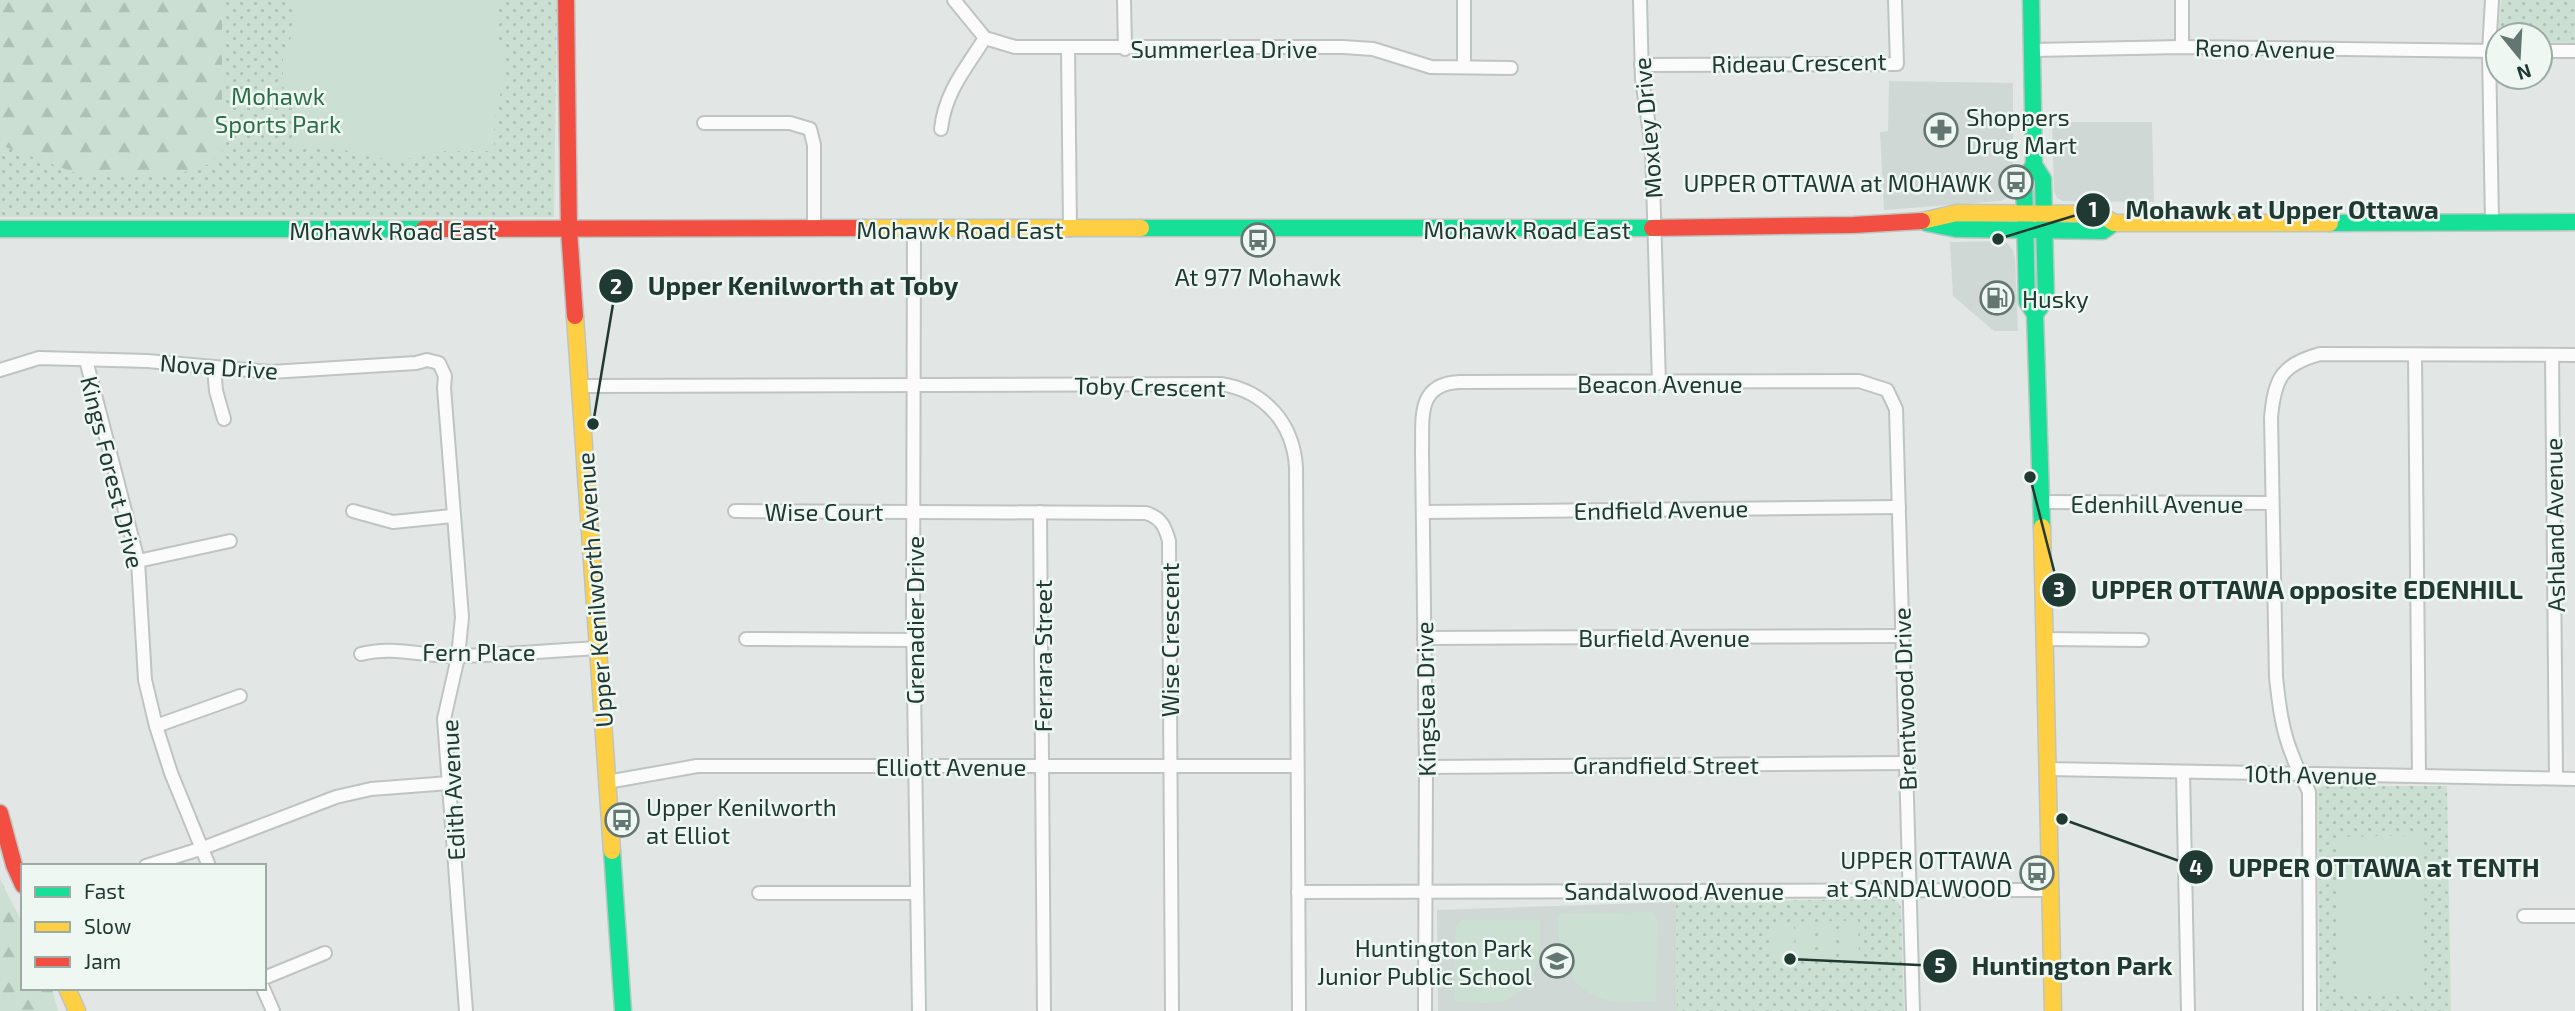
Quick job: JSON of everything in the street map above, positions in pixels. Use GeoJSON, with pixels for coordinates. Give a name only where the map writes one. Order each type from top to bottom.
{"type":"FeatureCollection","features":[{"type":"Feature","properties":{"kind":"main road","name":"Upper Kenilworth Avenue"},"geometry":{"type":"LineString","coordinates":[[566,0],[569,230],[596,648],[624,1011]]}},
{"type":"Feature","properties":{"kind":"main road"},"geometry":{"type":"LineString","coordinates":[[2031,0],[2034,165],[2043,179],[2046,300],[2035,314]]}},
{"type":"Feature","properties":{"kind":"main road"},"geometry":{"type":"LineString","coordinates":[[2034,165],[2024,179],[2024,222],[2026,302],[2035,314],[2053,1011]]}},
{"type":"Feature","properties":{"kind":"main road","name":"Mohawk Road East"},"geometry":{"type":"LineString","coordinates":[[0,229],[1655,228],[1853,225],[1920,221],[1956,213],[2103,231],[2114,223],[2575,222]]}},
{"type":"Feature","properties":{"kind":"main road"},"geometry":{"type":"LineString","coordinates":[[0,813],[14,866],[21,881]]}},
{"type":"Feature","properties":{"kind":"main road"},"geometry":{"type":"LineString","coordinates":[[68,990],[77,1011]]}},
{"type":"Feature","properties":{"kind":"street"},"geometry":{"type":"LineString","coordinates":[[941,129],[943,108],[950,93],[985,38],[954,0]]}},
{"type":"Feature","properties":{"kind":"street"},"geometry":{"type":"LineString","coordinates":[[1124,0],[1125,49]]}},
{"type":"Feature","properties":{"kind":"street"},"geometry":{"type":"LineString","coordinates":[[1464,0],[1464,67]]}},
{"type":"Feature","properties":{"kind":"street","name":"Moxley Drive"},"geometry":{"type":"LineString","coordinates":[[1640,0],[1641,65],[1652,147],[1659,383]]}},
{"type":"Feature","properties":{"kind":"street","name":"Rideau Crescent"},"geometry":{"type":"LineString","coordinates":[[1641,65],[1897,64],[1895,0]]}},
{"type":"Feature","properties":{"kind":"street"},"geometry":{"type":"LineString","coordinates":[[2182,0],[2182,47]]}},
{"type":"Feature","properties":{"kind":"street"},"geometry":{"type":"LineString","coordinates":[[2492,0],[2492,21]]}},
{"type":"Feature","properties":{"kind":"street","name":"Summerlea Drive"},"geometry":{"type":"LineString","coordinates":[[985,38],[1015,47],[1343,47],[1373,49],[1432,67],[1511,68]]}},
{"type":"Feature","properties":{"kind":"street","name":"Reno Avenue"},"geometry":{"type":"LineString","coordinates":[[2031,50],[2182,47],[2484,51]]}},
{"type":"Feature","properties":{"kind":"street"},"geometry":{"type":"LineString","coordinates":[[1068,48],[1070,230]]}},
{"type":"Feature","properties":{"kind":"street"},"geometry":{"type":"LineString","coordinates":[[2554,51],[2575,51]]}},
{"type":"Feature","properties":{"kind":"street"},"geometry":{"type":"LineString","coordinates":[[2492,222],[2493,91]]}},
{"type":"Feature","properties":{"kind":"street"},"geometry":{"type":"LineString","coordinates":[[704,123],[790,123],[810,130],[814,145],[814,229]]}},
{"type":"Feature","properties":{"kind":"street","name":"Grenadier Drive"},"geometry":{"type":"LineString","coordinates":[[914,229],[914,640],[919,1011]]}},
{"type":"Feature","properties":{"kind":"street"},"geometry":{"type":"LineString","coordinates":[[2310,1011],[2309,792],[2294,760],[2280,714],[2276,677],[2270,417],[2273,396],[2286,369],[2300,360],[2320,354],[2575,355]]}},
{"type":"Feature","properties":{"kind":"street"},"geometry":{"type":"LineString","coordinates":[[2416,355],[2419,776]]}},
{"type":"Feature","properties":{"kind":"street","name":"Ashland Avenue"},"geometry":{"type":"LineString","coordinates":[[2552,355],[2556,778]]}},
{"type":"Feature","properties":{"kind":"street","name":"Nova Drive"},"geometry":{"type":"LineString","coordinates":[[0,370],[39,358],[148,361],[271,372],[416,363],[427,360],[439,363]]}},
{"type":"Feature","properties":{"kind":"street","name":"Kings Forest Drive"},"geometry":{"type":"LineString","coordinates":[[86,360],[138,561],[145,680],[156,726],[171,774],[208,864]]}},
{"type":"Feature","properties":{"kind":"street","name":"Edith Avenue"},"geometry":{"type":"LineString","coordinates":[[439,363],[445,376],[452,516],[462,617],[458,656],[444,719],[466,1011]]}},
{"type":"Feature","properties":{"kind":"street"},"geometry":{"type":"LineString","coordinates":[[214,368],[216,391],[224,419]]}},
{"type":"Feature","properties":{"kind":"street","name":"Beacon Avenue"},"geometry":{"type":"LineString","coordinates":[[1433,390],[1443,384],[1459,382],[1859,381],[1887,390]]}},
{"type":"Feature","properties":{"kind":"street","name":"Toby Crescent"},"geometry":{"type":"LineString","coordinates":[[581,386],[1221,384],[1240,388],[1268,405],[1288,430],[1295,454],[1299,1011]]}},
{"type":"Feature","properties":{"kind":"street","name":"Kingslea Drive"},"geometry":{"type":"LineString","coordinates":[[1425,1011],[1423,412],[1433,390]]}},
{"type":"Feature","properties":{"kind":"street","name":"Brentwood Drive"},"geometry":{"type":"LineString","coordinates":[[1887,390],[1896,409],[1913,1011]]}},
{"type":"Feature","properties":{"kind":"street","name":"Edenhill Avenue"},"geometry":{"type":"LineString","coordinates":[[2041,502],[2272,503]]}},
{"type":"Feature","properties":{"kind":"street","name":"Endfield Avenue"},"geometry":{"type":"LineString","coordinates":[[1423,512],[1899,507]]}},
{"type":"Feature","properties":{"kind":"street"},"geometry":{"type":"LineString","coordinates":[[353,511],[393,522],[452,516]]}},
{"type":"Feature","properties":{"kind":"street","name":"Wise Court"},"geometry":{"type":"LineString","coordinates":[[735,511],[914,512]]}},
{"type":"Feature","properties":{"kind":"street","name":"Wise Crescent"},"geometry":{"type":"LineString","coordinates":[[914,512],[1146,513],[1157,517],[1165,526],[1169,541],[1172,1011]]}},
{"type":"Feature","properties":{"kind":"street","name":"Ferrara Street"},"geometry":{"type":"LineString","coordinates":[[1040,512],[1044,1011]]}},
{"type":"Feature","properties":{"kind":"street"},"geometry":{"type":"LineString","coordinates":[[138,561],[230,541]]}},
{"type":"Feature","properties":{"kind":"street","name":"Burfield Avenue"},"geometry":{"type":"LineString","coordinates":[[1424,638],[1903,636]]}},
{"type":"Feature","properties":{"kind":"street"},"geometry":{"type":"LineString","coordinates":[[746,639],[914,640]]}},
{"type":"Feature","properties":{"kind":"street"},"geometry":{"type":"LineString","coordinates":[[2044,639],[2142,640]]}},
{"type":"Feature","properties":{"kind":"street","name":"Fern Place"},"geometry":{"type":"LineString","coordinates":[[361,654],[390,649],[458,656],[596,648]]}},
{"type":"Feature","properties":{"kind":"street"},"geometry":{"type":"LineString","coordinates":[[156,726],[240,696]]}},
{"type":"Feature","properties":{"kind":"street","name":"Grandfield Street"},"geometry":{"type":"LineString","coordinates":[[1426,767],[1906,763]]}},
{"type":"Feature","properties":{"kind":"street","name":"Elliott Avenue"},"geometry":{"type":"LineString","coordinates":[[607,782],[697,766],[1296,766]]}},
{"type":"Feature","properties":{"kind":"street","name":"10th Avenue"},"geometry":{"type":"LineString","coordinates":[[2047,769],[2575,779]]}},
{"type":"Feature","properties":{"kind":"street"},"geometry":{"type":"LineString","coordinates":[[2183,772],[2188,1011]]}},
{"type":"Feature","properties":{"kind":"street"},"geometry":{"type":"LineString","coordinates":[[152,864],[336,797],[371,789],[449,783]]}},
{"type":"Feature","properties":{"kind":"street","name":"Sandalwood Avenue"},"geometry":{"type":"LineString","coordinates":[[1298,892],[2050,890]]}},
{"type":"Feature","properties":{"kind":"street"},"geometry":{"type":"LineString","coordinates":[[758,893],[917,893]]}},
{"type":"Feature","properties":{"kind":"street"},"geometry":{"type":"LineString","coordinates":[[2524,916],[2575,916]]}},
{"type":"Feature","properties":{"kind":"street"},"geometry":{"type":"LineString","coordinates":[[266,977],[325,953]]}},
{"type":"Feature","properties":{"kind":"street"},"geometry":{"type":"LineString","coordinates":[[264,990],[273,1011]]}},
{"type":"Feature","properties":{"kind":"shaded area"},"geometry":{"type":"Polygon","coordinates":[[[1889,81],[2013,83],[2013,189],[2010,196],[2001,201],[1884,210],[1880,132],[1888,131],[1889,81]]]}},
{"type":"Feature","properties":{"kind":"shaded area"},"geometry":{"type":"Polygon","coordinates":[[[2052,122],[2152,122],[2154,202],[2063,201],[2057,198],[2054,191],[2052,122]]]}},
{"type":"Feature","properties":{"kind":"shaded area"},"geometry":{"type":"Polygon","coordinates":[[[2005,241],[2013,250],[2015,258],[2018,331],[1994,331],[1953,296],[1950,242],[2005,241]]]}},
{"type":"Feature","properties":{"kind":"shaded area","name":"Huntington Park Junior Public School"},"geometry":{"type":"Polygon","coordinates":[[[1676,902],[1677,1011],[1438,1011],[1437,910],[1676,902]]]}},
{"type":"Feature","properties":{"kind":"green space","name":"Mohawk Sports Park"},"geometry":{"type":"Polygon","coordinates":[[[0,0],[557,0],[554,217],[0,217],[0,0]]]}},
{"type":"Feature","properties":{"kind":"green space"},"geometry":{"type":"Polygon","coordinates":[[[0,0],[222,0],[222,151],[209,164],[176,175],[84,176],[0,145],[0,0]]]}},
{"type":"Feature","properties":{"kind":"green space"},"geometry":{"type":"Polygon","coordinates":[[[293,0],[495,0],[495,38],[504,54],[504,87],[495,105],[494,151],[440,151],[418,158],[391,160],[342,149],[292,149],[292,108],[283,86],[283,56],[293,33],[293,0]]]}},
{"type":"Feature","properties":{"kind":"green space"},"geometry":{"type":"Polygon","coordinates":[[[2501,0],[2575,0],[2575,43],[2554,42],[2554,21],[2499,21],[2501,0]]]}},
{"type":"Feature","properties":{"kind":"green space"},"geometry":{"type":"Polygon","coordinates":[[[2323,786],[2447,786],[2451,1011],[2320,1011],[2317,789],[2323,786]]]}},
{"type":"Feature","properties":{"kind":"green space"},"geometry":{"type":"Polygon","coordinates":[[[2421,835],[2424,993],[2338,995],[2336,837],[2421,835]]]}},
{"type":"Feature","properties":{"kind":"green space"},"geometry":{"type":"Polygon","coordinates":[[[0,879],[21,920],[21,990],[53,990],[58,1011],[0,1011],[0,879]]]}},
{"type":"Feature","properties":{"kind":"green space"},"geometry":{"type":"Polygon","coordinates":[[[1895,899],[1901,907],[1904,1011],[1677,1011],[1676,902],[1895,899]]]}},
{"type":"Feature","properties":{"kind":"green space"},"geometry":{"type":"Polygon","coordinates":[[[1652,912],[1657,920],[1656,1001],[1613,1001],[1597,997],[1575,981],[1563,957],[1558,914],[1652,912]]]}},
{"type":"Feature","properties":{"kind":"green space"},"geometry":{"type":"Polygon","coordinates":[[[1462,920],[1540,920],[1537,963],[1526,986],[1517,994],[1488,1003],[1454,1001],[1456,926],[1462,920]]]}},
{"type":"Feature","properties":{"kind":"green space"},"geometry":{"type":"Polygon","coordinates":[[[1858,920],[1859,958],[1842,958],[1841,921],[1858,920]]]}},
{"type":"Feature","properties":{"kind":"green space"},"geometry":{"type":"Polygon","coordinates":[[[1813,921],[1813,959],[1796,959],[1795,922],[1813,921]]]}},
{"type":"Feature","properties":{"kind":"green space"},"geometry":{"type":"Polygon","coordinates":[[[1818,921],[1835,921],[1836,958],[1819,958],[1818,921]]]}},
{"type":"Feature","properties":{"kind":"green space"},"geometry":{"type":"Polygon","coordinates":[[[1773,922],[1790,922],[1791,959],[1773,959],[1773,922]]]}},
{"type":"Feature","properties":{"kind":"traffic: fast"},"geometry":{"type":"LineString","coordinates":[[2031,0],[2034,165],[2043,179],[2046,300],[2035,314]]}},
{"type":"Feature","properties":{"kind":"traffic: fast"},"geometry":{"type":"LineString","coordinates":[[2034,165],[2024,179],[2027,302],[2035,314],[2042,527]]}},
{"type":"Feature","properties":{"kind":"traffic: fast"},"geometry":{"type":"LineString","coordinates":[[2330,223],[2575,222]]}},
{"type":"Feature","properties":{"kind":"traffic: fast"},"geometry":{"type":"LineString","coordinates":[[1927,223],[1956,229],[2103,231],[2114,223]]}},
{"type":"Feature","properties":{"kind":"traffic: fast"},"geometry":{"type":"LineString","coordinates":[[1141,228],[1652,228]]}},
{"type":"Feature","properties":{"kind":"traffic: fast"},"geometry":{"type":"LineString","coordinates":[[0,229],[424,229]]}},
{"type":"Feature","properties":{"kind":"traffic: fast"},"geometry":{"type":"LineString","coordinates":[[612,851],[623,1011]]}},
{"type":"Feature","properties":{"kind":"traffic: slow"},"geometry":{"type":"LineString","coordinates":[[1922,221],[1957,213],[2100,214],[2114,223],[2330,223]]}},
{"type":"Feature","properties":{"kind":"traffic: slow"},"geometry":{"type":"LineString","coordinates":[[859,228],[1141,228]]}},
{"type":"Feature","properties":{"kind":"traffic: slow"},"geometry":{"type":"LineString","coordinates":[[575,316],[612,851]]}},
{"type":"Feature","properties":{"kind":"traffic: slow"},"geometry":{"type":"LineString","coordinates":[[2042,527],[2053,1011]]}},
{"type":"Feature","properties":{"kind":"traffic: slow"},"geometry":{"type":"LineString","coordinates":[[68,990],[77,1011]]}},
{"type":"Feature","properties":{"kind":"traffic: jam"},"geometry":{"type":"LineString","coordinates":[[566,0],[569,230],[575,316]]}},
{"type":"Feature","properties":{"kind":"traffic: jam"},"geometry":{"type":"LineString","coordinates":[[1652,228],[1853,225],[1922,221]]}},
{"type":"Feature","properties":{"kind":"traffic: jam"},"geometry":{"type":"LineString","coordinates":[[424,229],[859,228]]}},
{"type":"Feature","properties":{"kind":"traffic: jam"},"geometry":{"type":"LineString","coordinates":[[0,813],[21,881]]}},
{"type":"Feature","properties":{"kind":"place","name":"Shoppers Drug Mart"},"geometry":{"type":"Point","coordinates":[1941,130]}},
{"type":"Feature","properties":{"kind":"place","name":"UPPER OTTAWA at MOHAWK"},"geometry":{"type":"Point","coordinates":[2016,182]}},
{"type":"Feature","properties":{"kind":"place","name":"Mohawk at Upper Ottawa"},"geometry":{"type":"Point","coordinates":[1998,239]}},
{"type":"Feature","properties":{"kind":"place","name":"At 977 Mohawk"},"geometry":{"type":"Point","coordinates":[1258,240]}},
{"type":"Feature","properties":{"kind":"place","name":"Husky"},"geometry":{"type":"Point","coordinates":[1997,298]}},
{"type":"Feature","properties":{"kind":"place","name":"Upper Kenilworth at Toby"},"geometry":{"type":"Point","coordinates":[593,424]}},
{"type":"Feature","properties":{"kind":"place","name":"UPPER OTTAWA opposite EDENHILL"},"geometry":{"type":"Point","coordinates":[2030,477]}},
{"type":"Feature","properties":{"kind":"place","name":"UPPER OTTAWA at TENTH"},"geometry":{"type":"Point","coordinates":[2062,819]}},
{"type":"Feature","properties":{"kind":"place","name":"Upper Kenilworth at Elliot"},"geometry":{"type":"Point","coordinates":[622,820]}},
{"type":"Feature","properties":{"kind":"place","name":"UPPER OTTAWA at SANDALWOOD"},"geometry":{"type":"Point","coordinates":[2037,873]}},
{"type":"Feature","properties":{"kind":"place","name":"Huntington Park"},"geometry":{"type":"Point","coordinates":[1790,959]}},
{"type":"Feature","properties":{"kind":"place","name":"Huntington Park Junior Public School"},"geometry":{"type":"Point","coordinates":[1557,961]}}]}
